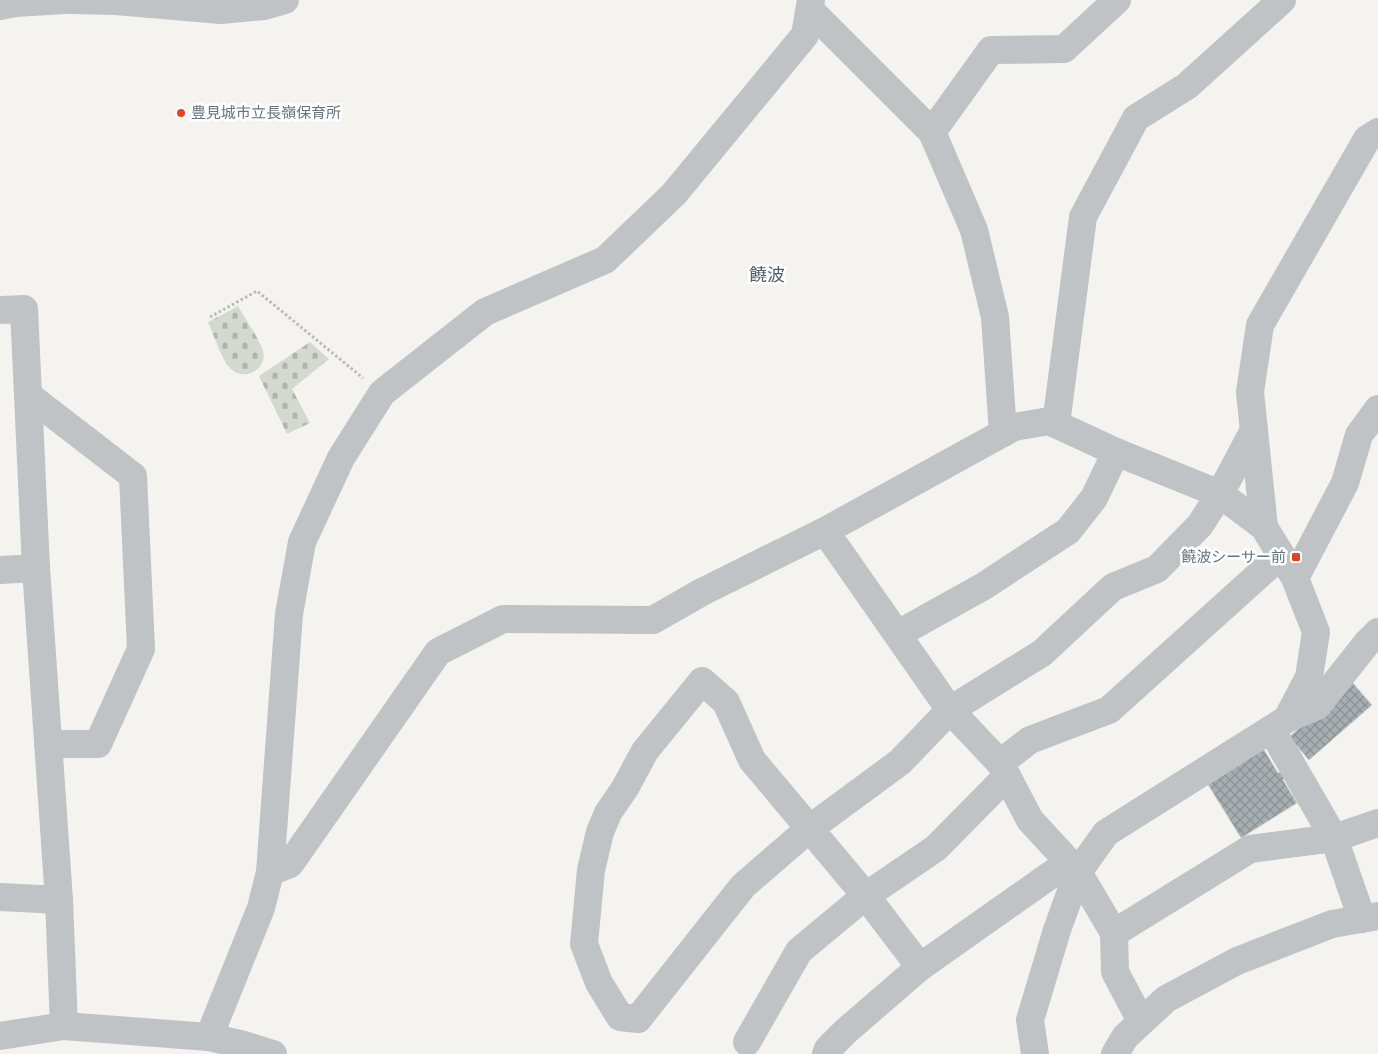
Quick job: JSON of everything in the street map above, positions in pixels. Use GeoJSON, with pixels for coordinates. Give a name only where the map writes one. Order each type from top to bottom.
{"type":"FeatureCollection","features":[{"type":"Feature","properties":{"kind":"street"},"geometry":{"type":"LineString","coordinates":[[0,6],[15,3],[64,0]]}},
{"type":"Feature","properties":{"kind":"street"},"geometry":{"type":"LineString","coordinates":[[71,0],[116,1],[221,10],[247,4],[264,6],[285,0]]}},
{"type":"Feature","properties":{"kind":"street"},"geometry":{"type":"LineString","coordinates":[[932,132],[991,50],[1064,50],[1117,0]]}},
{"type":"Feature","properties":{"kind":"street"},"geometry":{"type":"LineString","coordinates":[[1056,424],[1083,217],[1127,134],[1136,118],[1187,86],[1282,0]]}},
{"type":"Feature","properties":{"kind":"street"},"geometry":{"type":"LineString","coordinates":[[810,5],[932,132],[974,230],[995,317],[1003,433]]}},
{"type":"Feature","properties":{"kind":"street"},"geometry":{"type":"LineString","coordinates":[[209,1037],[261,908],[270,872],[289,614],[302,542],[341,458],[382,393],[485,312],[605,260],[674,194],[805,35],[810,5]]}},
{"type":"Feature","properties":{"kind":"street"},"geometry":{"type":"LineString","coordinates":[[1264,528],[1250,392],[1260,325],[1366,138],[1378,132]]}},
{"type":"Feature","properties":{"kind":"street"},"geometry":{"type":"LineString","coordinates":[[0,310],[24,309],[36,568],[59,900],[64,1026]]}},
{"type":"Feature","properties":{"kind":"street"},"geometry":{"type":"LineString","coordinates":[[28,395],[133,476],[142,649],[98,744],[48,744]]}},
{"type":"Feature","properties":{"kind":"street"},"geometry":{"type":"LineString","coordinates":[[1295,578],[1345,483],[1359,436],[1378,409]]}},
{"type":"Feature","properties":{"kind":"street"},"geometry":{"type":"LineString","coordinates":[[270,872],[290,864],[438,652],[503,619],[653,620],[702,592],[825,531],[1003,433],[1014,428],[1049,421],[1116,452],[1220,494],[1264,528],[1295,578],[1316,632],[1309,677],[1279,724]]}},
{"type":"Feature","properties":{"kind":"street"},"geometry":{"type":"LineString","coordinates":[[920,967],[866,896],[809,829],[752,760],[726,702],[702,681],[644,751],[625,788],[608,813],[600,832],[591,870],[584,944],[599,982],[620,1017],[638,1020],[743,886],[809,829],[900,762],[950,710],[1042,653],[1113,587],[1157,569],[1200,525],[1220,494],[1254,430]]}},
{"type":"Feature","properties":{"kind":"street"},"geometry":{"type":"LineString","coordinates":[[898,634],[984,586],[1068,531],[1094,498],[1116,452]]}},
{"type":"Feature","properties":{"kind":"street"},"geometry":{"type":"LineString","coordinates":[[825,531],[950,710],[1003,770],[1030,820],[1073,867],[1114,933],[1115,972],[1141,1021]]}},
{"type":"Feature","properties":{"kind":"street"},"geometry":{"type":"LineString","coordinates":[[747,1042],[799,951],[866,896],[936,848],[1030,740],[1109,710],[1281,555]]}},
{"type":"Feature","properties":{"kind":"street"},"geometry":{"type":"LineString","coordinates":[[0,570],[36,568]]}},
{"type":"Feature","properties":{"kind":"street"},"geometry":{"type":"LineString","coordinates":[[826,1054],[828,1049],[846,1031],[920,967],[1073,867],[1106,833],[1279,724],[1317,706],[1378,632]]}},
{"type":"Feature","properties":{"kind":"street"},"geometry":{"type":"LineString","coordinates":[[1115,1054],[1125,1037],[1166,999],[1237,961],[1332,924],[1370,918],[1279,724]]}},
{"type":"Feature","properties":{"kind":"street"},"geometry":{"type":"LineString","coordinates":[[1114,933],[1250,849],[1334,838],[1378,823]]}},
{"type":"Feature","properties":{"kind":"street"},"geometry":{"type":"LineString","coordinates":[[1035,1054],[1030,1020],[1057,930],[1073,867]]}},
{"type":"Feature","properties":{"kind":"street"},"geometry":{"type":"LineString","coordinates":[[0,898],[59,900]]}},
{"type":"Feature","properties":{"kind":"street"},"geometry":{"type":"LineString","coordinates":[[16,1041],[64,1026],[209,1037],[273,1054]]}},
{"type":"Feature","properties":{"kind":"path"},"geometry":{"type":"LineString","coordinates":[[210,317],[257,290],[382,393]]}},
{"type":"Feature","properties":{"kind":"green space"},"geometry":{"type":"Polygon","coordinates":[[[238,306],[263,351],[264,358],[262,363],[254,372],[248,374],[236,372],[230,368],[221,353],[208,322],[238,306]]]}},
{"type":"Feature","properties":{"kind":"green space"},"geometry":{"type":"Polygon","coordinates":[[[310,342],[329,359],[292,389],[310,423],[287,434],[259,376],[310,342]]]}},
{"type":"Feature","properties":{"kind":"building"},"geometry":{"type":"Polygon","coordinates":[[[1352,682],[1372,705],[1309,760],[1289,737],[1352,682]]]}},
{"type":"Feature","properties":{"kind":"building"},"geometry":{"type":"Polygon","coordinates":[[[1263,748],[1278,773],[1284,769],[1289,777],[1283,780],[1297,803],[1241,838],[1207,783],[1263,748]]]}},
{"type":"Feature","properties":{"kind":"place","name":"豊見城市立長嶺保育所"},"geometry":{"type":"Point","coordinates":[181,113]}},
{"type":"Feature","properties":{"kind":"place","name":"饒波シーサー前"},"geometry":{"type":"Point","coordinates":[1296,557]}},
{"type":"Feature","properties":{"kind":"district","name":"饒波"},"geometry":{"type":"Point","coordinates":[767,275]}}]}
